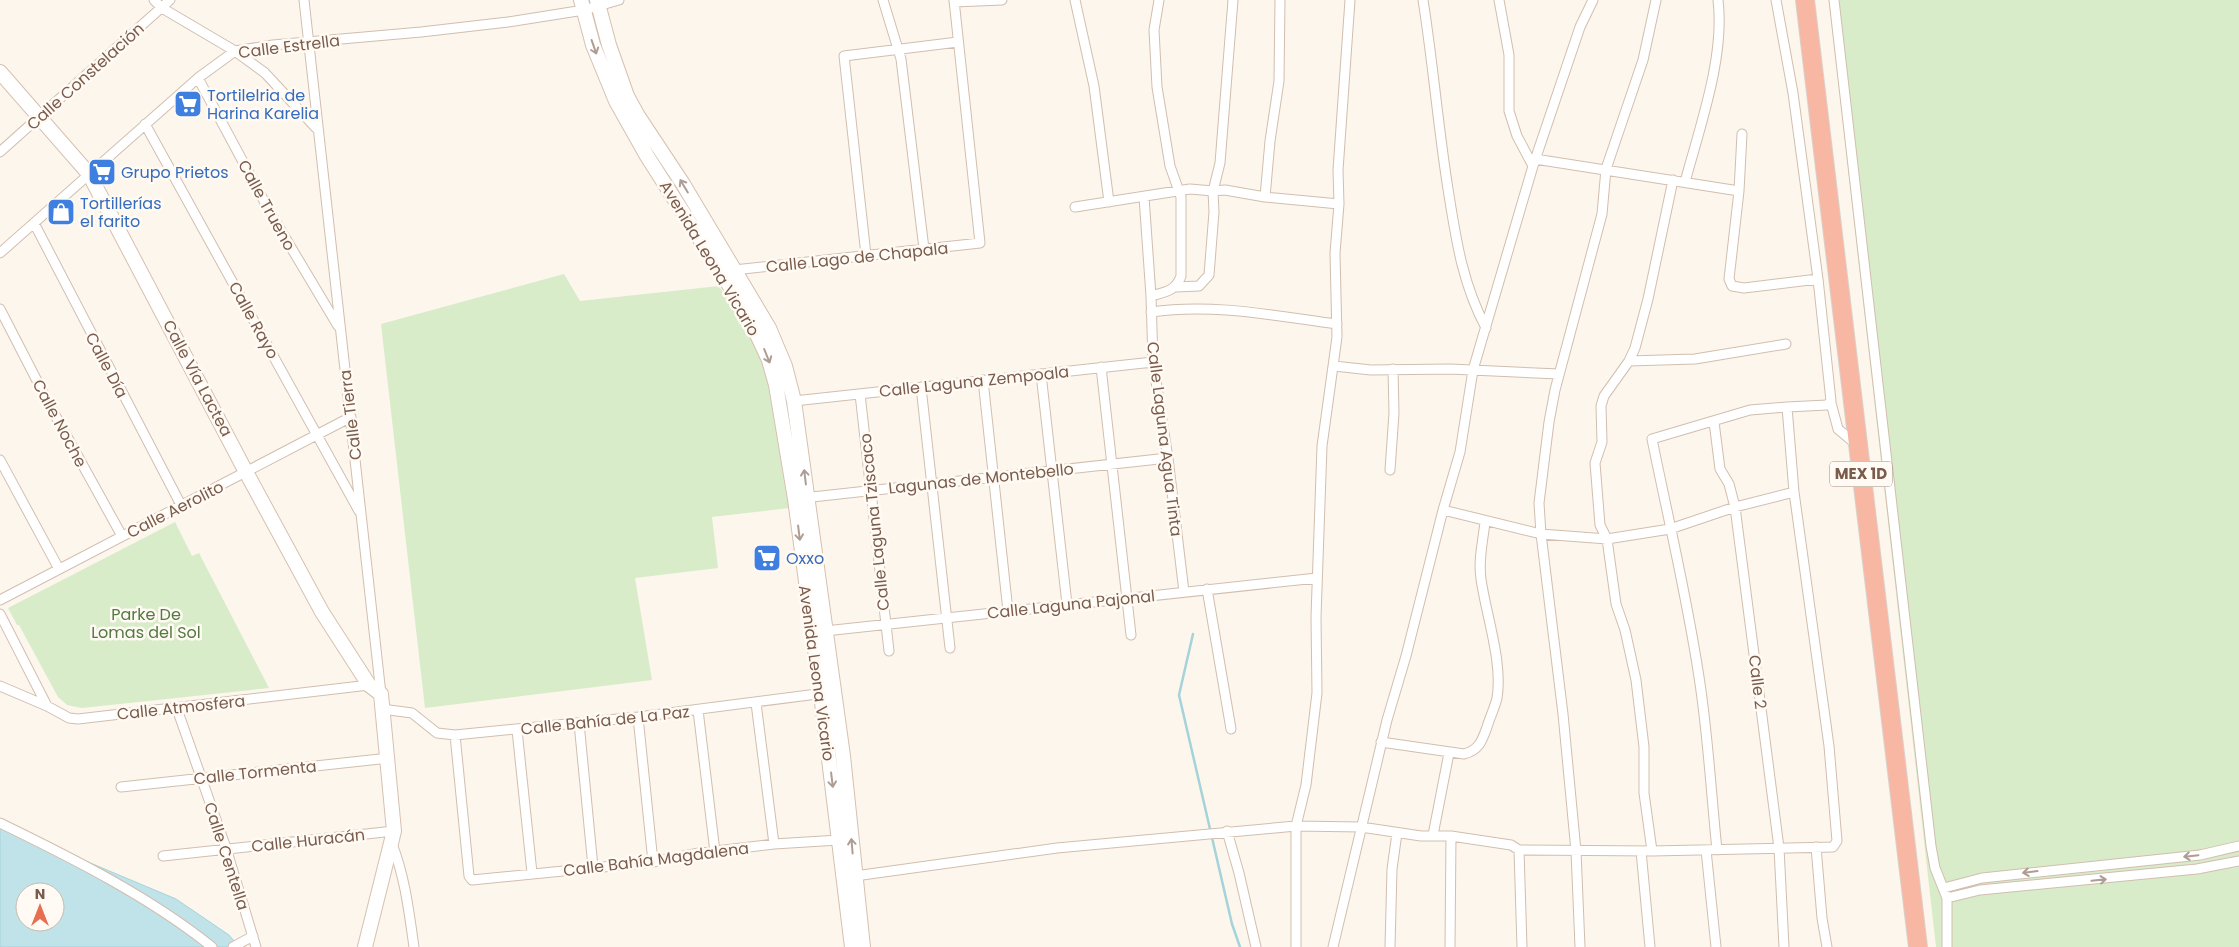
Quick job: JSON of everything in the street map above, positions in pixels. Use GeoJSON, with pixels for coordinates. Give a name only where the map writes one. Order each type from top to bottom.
{"type":"FeatureCollection","features":[{"type":"Feature","properties":{"kind":"highway","name":"MEX 1D"},"geometry":{"type":"LineString","coordinates":[[1805,0],[1918,947]]}},
{"type":"Feature","properties":{"kind":"street"},"geometry":{"type":"LineString","coordinates":[[154,0],[162,8],[234,51],[265,73],[316,128]]}},
{"type":"Feature","properties":{"kind":"street","name":"Calle Constelación"},"geometry":{"type":"LineString","coordinates":[[0,152],[170,0]]}},
{"type":"Feature","properties":{"kind":"street","name":"Calle Tierra"},"geometry":{"type":"LineString","coordinates":[[304,0],[316,128],[389,758],[393,838],[365,947]]}},
{"type":"Feature","properties":{"kind":"street","name":"Calle Estrella"},"geometry":{"type":"LineString","coordinates":[[0,253],[198,78],[234,51],[421,32],[619,0]]}},
{"type":"Feature","properties":{"kind":"street"},"geometry":{"type":"LineString","coordinates":[[883,0],[901,59],[924,249]]}},
{"type":"Feature","properties":{"kind":"street"},"geometry":{"type":"LineString","coordinates":[[866,256],[844,56],[958,42],[954,1],[1002,0]]}},
{"type":"Feature","properties":{"kind":"street"},"geometry":{"type":"LineString","coordinates":[[1074,0],[1094,86],[1109,202]]}},
{"type":"Feature","properties":{"kind":"street"},"geometry":{"type":"LineString","coordinates":[[1159,0],[1154,30],[1157,87],[1170,166],[1179,190],[1182,205],[1181,276],[1176,287]]}},
{"type":"Feature","properties":{"kind":"street"},"geometry":{"type":"LineString","coordinates":[[1152,296],[1176,287],[1199,286],[1209,275],[1214,212],[1213,191],[1220,163],[1233,0]]}},
{"type":"Feature","properties":{"kind":"street"},"geometry":{"type":"LineString","coordinates":[[1266,197],[1270,141],[1279,81],[1280,0]]}},
{"type":"Feature","properties":{"kind":"street"},"geometry":{"type":"LineString","coordinates":[[1296,947],[1296,826],[1306,785],[1317,692],[1317,578],[1322,446],[1334,366],[1337,324],[1335,253],[1339,204],[1338,170],[1350,0]]}},
{"type":"Feature","properties":{"kind":"street"},"geometry":{"type":"LineString","coordinates":[[1423,0],[1444,159],[1460,260],[1467,286],[1486,328]]}},
{"type":"Feature","properties":{"kind":"street"},"geometry":{"type":"LineString","coordinates":[[1499,0],[1508,55],[1508,111],[1517,136],[1534,163]]}},
{"type":"Feature","properties":{"kind":"street"},"geometry":{"type":"LineString","coordinates":[[1333,947],[1373,784],[1381,742],[1406,656],[1443,510],[1460,452],[1473,370],[1534,163],[1580,28],[1593,0]]}},
{"type":"Feature","properties":{"kind":"street"},"geometry":{"type":"LineString","coordinates":[[1580,947],[1576,851],[1563,714],[1541,534],[1539,503],[1549,422],[1559,374],[1602,214],[1606,169],[1643,60],[1656,0]]}},
{"type":"Feature","properties":{"kind":"street"},"geometry":{"type":"LineString","coordinates":[[1685,182],[1718,48],[1720,16],[1718,0]]}},
{"type":"Feature","properties":{"kind":"street"},"geometry":{"type":"LineString","coordinates":[[1776,0],[1793,93],[1818,278],[1830,403],[1838,429],[1858,446]]}},
{"type":"Feature","properties":{"kind":"street"},"geometry":{"type":"LineString","coordinates":[[1834,0],[1931,846],[1936,868],[1947,898],[1948,947]]}},
{"type":"Feature","properties":{"kind":"street","name":"Avenida Leona Vicario"},"geometry":{"type":"LineString","coordinates":[[598,3],[614,60],[627,96],[683,184],[756,306],[777,345],[785,366],[794,401],[801,498],[821,694],[852,947]]}},
{"type":"Feature","properties":{"kind":"street","name":"Avenida Leona Vicario"},"geometry":{"type":"LineString","coordinates":[[582,5],[593,45],[616,101],[647,156],[747,313],[769,360],[801,498],[835,692],[863,947]]}},
{"type":"Feature","properties":{"kind":"street","name":"Calle Lago de Chapala"},"geometry":{"type":"LineString","coordinates":[[734,270],[980,243],[958,42]]}},
{"type":"Feature","properties":{"kind":"street","name":"Calle Vía Lactea"},"geometry":{"type":"LineString","coordinates":[[0,72],[89,174],[322,612],[368,685],[381,694]]}},
{"type":"Feature","properties":{"kind":"street","name":"Calle Trueno"},"geometry":{"type":"LineString","coordinates":[[198,78],[271,214],[340,329]]}},
{"type":"Feature","properties":{"kind":"street","name":"Calle Rayo"},"geometry":{"type":"LineString","coordinates":[[145,124],[362,516]]}},
{"type":"Feature","properties":{"kind":"street"},"geometry":{"type":"LineString","coordinates":[[1742,134],[1740,191],[1729,279],[1732,286],[1744,288],[1818,278]]}},
{"type":"Feature","properties":{"kind":"street"},"geometry":{"type":"LineString","coordinates":[[1534,163],[1606,169],[1740,191]]}},
{"type":"Feature","properties":{"kind":"street"},"geometry":{"type":"LineString","coordinates":[[1652,851],[1644,793],[1644,747],[1636,680],[1625,630],[1616,604],[1607,539],[1600,525],[1595,463],[1602,442],[1601,406],[1604,396],[1629,361],[1635,348],[1648,299],[1673,180]]}},
{"type":"Feature","properties":{"kind":"street"},"geometry":{"type":"LineString","coordinates":[[1075,207],[1179,190],[1225,190],[1266,197],[1339,204]]}},
{"type":"Feature","properties":{"kind":"street","name":"Calle Laguna Agua Tinta"},"geometry":{"type":"LineString","coordinates":[[1144,197],[1152,296],[1153,362],[1168,458],[1184,592]]}},
{"type":"Feature","properties":{"kind":"street","name":"Calle Día"},"geometry":{"type":"LineString","coordinates":[[34,223],[181,505]]}},
{"type":"Feature","properties":{"kind":"street"},"geometry":{"type":"LineString","coordinates":[[1152,312],[1183,308],[1219,308],[1337,324]]}},
{"type":"Feature","properties":{"kind":"street","name":"Calle Noche"},"geometry":{"type":"LineString","coordinates":[[0,309],[50,406],[122,536]]}},
{"type":"Feature","properties":{"kind":"street"},"geometry":{"type":"LineString","coordinates":[[1629,361],[1695,359],[1786,344]]}},
{"type":"Feature","properties":{"kind":"street","name":"Calle Laguna Zempoala"},"geometry":{"type":"LineString","coordinates":[[794,401],[1153,362]]}},
{"type":"Feature","properties":{"kind":"street"},"geometry":{"type":"LineString","coordinates":[[1334,366],[1370,370],[1473,370],[1559,374]]}},
{"type":"Feature","properties":{"kind":"street"},"geometry":{"type":"LineString","coordinates":[[1101,367],[1131,635]]}},
{"type":"Feature","properties":{"kind":"street"},"geometry":{"type":"LineString","coordinates":[[1390,470],[1394,441],[1393,369]]}},
{"type":"Feature","properties":{"kind":"street"},"geometry":{"type":"LineString","coordinates":[[1041,374],[1067,604]]}},
{"type":"Feature","properties":{"kind":"street"},"geometry":{"type":"LineString","coordinates":[[983,380],[1008,611]]}},
{"type":"Feature","properties":{"kind":"street"},"geometry":{"type":"LineString","coordinates":[[921,387],[950,648]]}},
{"type":"Feature","properties":{"kind":"street","name":"Calle Laguna Tziscaco"},"geometry":{"type":"LineString","coordinates":[[860,394],[889,651]]}},
{"type":"Feature","properties":{"kind":"street"},"geometry":{"type":"LineString","coordinates":[[1717,850],[1700,678],[1684,587],[1652,439],[1750,410],[1830,403]]}},
{"type":"Feature","properties":{"kind":"street"},"geometry":{"type":"LineString","coordinates":[[855,876],[1038,850],[1296,826],[1361,827],[1398,833],[1451,836],[1511,845],[1519,850],[1652,851],[1833,847],[1838,841],[1829,746],[1794,492],[1787,407]]}},
{"type":"Feature","properties":{"kind":"street","name":"Calle Aerolito"},"geometry":{"type":"LineString","coordinates":[[0,600],[350,417]]}},
{"type":"Feature","properties":{"kind":"street","name":"Calle 2"},"geometry":{"type":"LineString","coordinates":[[1714,422],[1720,469],[1729,484],[1734,507],[1779,848],[1784,947]]}},
{"type":"Feature","properties":{"kind":"street","name":"Lagunas de Montebello"},"geometry":{"type":"LineString","coordinates":[[801,498],[1168,458]]}},
{"type":"Feature","properties":{"kind":"street"},"geometry":{"type":"LineString","coordinates":[[0,460],[59,569]]}},
{"type":"Feature","properties":{"kind":"street"},"geometry":{"type":"LineString","coordinates":[[1443,510],[1485,522],[1541,534],[1607,539],[1670,529],[1734,507],[1794,492]]}},
{"type":"Feature","properties":{"kind":"street"},"geometry":{"type":"LineString","coordinates":[[1381,742],[1464,754],[1474,752],[1482,742],[1496,700],[1498,683],[1481,579],[1480,561],[1485,522]]}},
{"type":"Feature","properties":{"kind":"street","name":"Calle Laguna Pajonal"},"geometry":{"type":"LineString","coordinates":[[825,631],[1317,578]]}},
{"type":"Feature","properties":{"kind":"street"},"geometry":{"type":"LineString","coordinates":[[1207,589],[1231,729]]}},
{"type":"Feature","properties":{"kind":"street"},"geometry":{"type":"LineString","coordinates":[[0,614],[46,706]]}},
{"type":"Feature","properties":{"kind":"street","name":"Calle Atmosfera"},"geometry":{"type":"LineString","coordinates":[[0,686],[69,718],[78,719],[368,685]]}},
{"type":"Feature","properties":{"kind":"street","name":"Calle Bahía de La Paz"},"geometry":{"type":"LineString","coordinates":[[382,709],[412,713],[437,733],[455,735],[638,717],[835,692]]}},
{"type":"Feature","properties":{"kind":"street"},"geometry":{"type":"LineString","coordinates":[[756,703],[774,844]]}},
{"type":"Feature","properties":{"kind":"street","name":"Calle Centella"},"geometry":{"type":"LineString","coordinates":[[177,708],[226,848],[256,947]]}},
{"type":"Feature","properties":{"kind":"street"},"geometry":{"type":"LineString","coordinates":[[698,710],[715,852]]}},
{"type":"Feature","properties":{"kind":"street"},"geometry":{"type":"LineString","coordinates":[[638,717],[653,862]]}},
{"type":"Feature","properties":{"kind":"street"},"geometry":{"type":"LineString","coordinates":[[578,723],[592,868]]}},
{"type":"Feature","properties":{"kind":"street"},"geometry":{"type":"LineString","coordinates":[[517,730],[532,873]]}},
{"type":"Feature","properties":{"kind":"street","name":"Calle Bahía Magdalena"},"geometry":{"type":"LineString","coordinates":[[455,735],[469,876],[472,880],[653,862],[699,853],[774,844],[840,840]]}},
{"type":"Feature","properties":{"kind":"street"},"geometry":{"type":"LineString","coordinates":[[1433,835],[1449,753]]}},
{"type":"Feature","properties":{"kind":"street","name":"Calle Tormenta"},"geometry":{"type":"LineString","coordinates":[[122,787],[389,758]]}},
{"type":"Feature","properties":{"kind":"street"},"geometry":{"type":"LineString","coordinates":[[0,823],[129,892],[192,931],[212,947]]}},
{"type":"Feature","properties":{"kind":"street"},"geometry":{"type":"LineString","coordinates":[[1227,832],[1241,880],[1256,947]]}},
{"type":"Feature","properties":{"kind":"street"},"geometry":{"type":"LineString","coordinates":[[1390,947],[1392,870],[1398,833]]}},
{"type":"Feature","properties":{"kind":"street"},"geometry":{"type":"LineString","coordinates":[[1450,947],[1451,836]]}},
{"type":"Feature","properties":{"kind":"street"},"geometry":{"type":"LineString","coordinates":[[393,838],[406,889],[414,947]]}},
{"type":"Feature","properties":{"kind":"street","name":"Calle Huracán"},"geometry":{"type":"LineString","coordinates":[[163,856],[226,848],[393,838]]}},
{"type":"Feature","properties":{"kind":"street"},"geometry":{"type":"LineString","coordinates":[[1944,888],[1982,878],[2200,855],[2239,846]]}},
{"type":"Feature","properties":{"kind":"street"},"geometry":{"type":"LineString","coordinates":[[1816,848],[1822,918],[1827,947]]}},
{"type":"Feature","properties":{"kind":"street"},"geometry":{"type":"LineString","coordinates":[[1519,850],[1522,947]]}},
{"type":"Feature","properties":{"kind":"street"},"geometry":{"type":"LineString","coordinates":[[1706,850],[1716,947]]}},
{"type":"Feature","properties":{"kind":"street"},"geometry":{"type":"LineString","coordinates":[[1641,851],[1650,947]]}},
{"type":"Feature","properties":{"kind":"street"},"geometry":{"type":"LineString","coordinates":[[1947,898],[1980,890],[2197,870],[2239,861]]}},
{"type":"Feature","properties":{"kind":"street"},"geometry":{"type":"LineString","coordinates":[[233,947],[252,936]]}},
{"type":"Feature","properties":{"kind":"green space"},"geometry":{"type":"Polygon","coordinates":[[[1829,0],[2239,0],[2239,947],[1936,947],[1829,0]]]}},
{"type":"Feature","properties":{"kind":"green space"},"geometry":{"type":"Polygon","coordinates":[[[564,274],[580,301],[719,286],[749,335],[768,382],[778,424],[789,508],[712,517],[718,568],[635,578],[652,680],[425,708],[381,324],[564,274]]]}},
{"type":"Feature","properties":{"kind":"green space","name":"Parke De Lomas del Sol"},"geometry":{"type":"Polygon","coordinates":[[[175,522],[192,556],[199,553],[269,688],[82,708],[67,705],[58,697],[8,608],[175,522]]]}},
{"type":"Feature","properties":{"kind":"water"},"geometry":{"type":"Polygon","coordinates":[[[0,825],[176,899],[229,935],[239,947],[0,947],[0,825]]]}},
{"type":"Feature","properties":{"kind":"waterway"},"geometry":{"type":"LineString","coordinates":[[1193,634],[1179,695],[1232,924],[1240,947]]}},
{"type":"Feature","properties":{"kind":"place","name":"Tortilelria de Harina Karelia"},"geometry":{"type":"Point","coordinates":[188,104]}},
{"type":"Feature","properties":{"kind":"place","name":"Grupo Prietos"},"geometry":{"type":"Point","coordinates":[102,172]}},
{"type":"Feature","properties":{"kind":"place","name":"Tortillerías el farito"},"geometry":{"type":"Point","coordinates":[61,212]}},
{"type":"Feature","properties":{"kind":"place","name":"Oxxo"},"geometry":{"type":"Point","coordinates":[767,558]}}]}
